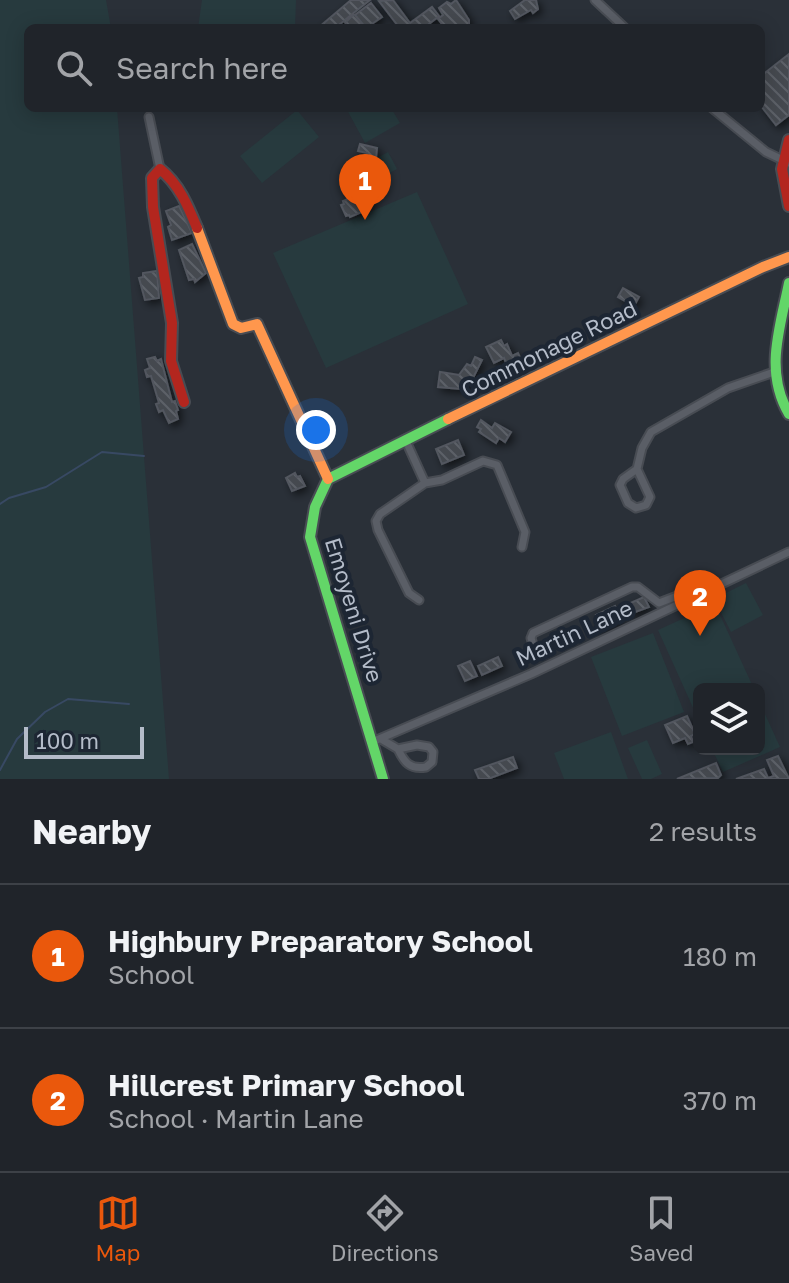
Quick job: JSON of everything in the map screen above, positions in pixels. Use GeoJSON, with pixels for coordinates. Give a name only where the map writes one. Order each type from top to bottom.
{"type":"FeatureCollection","features":[{"type":"Feature","properties":{"kind":"street"},"geometry":{"type":"LineString","coordinates":[[595,0],[621,24]]}},
{"type":"Feature","properties":{"kind":"street"},"geometry":{"type":"LineString","coordinates":[[717,112],[758,146],[787,163]]}},
{"type":"Feature","properties":{"kind":"street"},"geometry":{"type":"LineString","coordinates":[[149,117],[160,169],[169,175],[196,226],[233,324],[241,328],[257,324],[328,479]]}},
{"type":"Feature","properties":{"kind":"street"},"geometry":{"type":"LineString","coordinates":[[788,201],[789,140]]}},
{"type":"Feature","properties":{"kind":"street"},"geometry":{"type":"LineString","coordinates":[[160,169],[152,178],[153,207],[172,323],[171,361],[184,402]]}},
{"type":"Feature","properties":{"kind":"street","name":"Commonage Road"},"geometry":{"type":"LineString","coordinates":[[328,479],[405,439],[789,257]]}},
{"type":"Feature","properties":{"kind":"street"},"geometry":{"type":"LineString","coordinates":[[789,283],[774,372],[777,393],[789,414]]}},
{"type":"Feature","properties":{"kind":"street"},"geometry":{"type":"LineString","coordinates":[[637,469],[620,485],[628,503],[636,508],[646,505],[650,497],[637,469],[642,448],[651,432],[728,388],[774,372]]}},
{"type":"Feature","properties":{"kind":"street"},"geometry":{"type":"LineString","coordinates":[[405,439],[425,483]]}},
{"type":"Feature","properties":{"kind":"street"},"geometry":{"type":"LineString","coordinates":[[419,600],[409,593],[376,521],[380,514],[425,483],[442,480],[483,461],[494,464],[503,477],[525,532],[522,547]]}},
{"type":"Feature","properties":{"kind":"street","name":"Emoyeni Drive"},"geometry":{"type":"LineString","coordinates":[[328,479],[315,507],[310,537],[376,740],[383,779]]}},
{"type":"Feature","properties":{"kind":"street","name":"Martin Lane"},"geometry":{"type":"LineString","coordinates":[[376,740],[531,674],[789,552]]}},
{"type":"Feature","properties":{"kind":"street"},"geometry":{"type":"LineString","coordinates":[[533,645],[533,633],[632,587],[638,587],[659,603],[685,593],[691,598]]}},
{"type":"Feature","properties":{"kind":"street"},"geometry":{"type":"LineString","coordinates":[[376,740],[398,749],[426,746],[432,749],[433,758],[426,767],[417,768],[405,762],[398,749]]}},
{"type":"Feature","properties":{"kind":"green space"},"geometry":{"type":"Polygon","coordinates":[[[0,0],[106,0],[110,24],[24,24],[24,112],[117,112],[169,779],[0,779],[0,0]]]}},
{"type":"Feature","properties":{"kind":"green space"},"geometry":{"type":"Polygon","coordinates":[[[202,0],[296,0],[295,24],[199,24],[202,0]]]}},
{"type":"Feature","properties":{"kind":"green space"},"geometry":{"type":"Polygon","coordinates":[[[295,112],[299,112],[319,137],[262,183],[240,156],[295,112]]]}},
{"type":"Feature","properties":{"kind":"green space"},"geometry":{"type":"Polygon","coordinates":[[[348,112],[393,112],[400,123],[365,143],[348,112]]]}},
{"type":"Feature","properties":{"kind":"green space"},"geometry":{"type":"Polygon","coordinates":[[[388,152],[397,169],[364,187],[360,186],[355,170],[388,152]]]}},
{"type":"Feature","properties":{"kind":"green space"},"geometry":{"type":"Polygon","coordinates":[[[417,192],[468,304],[326,368],[273,253],[417,192]]]}},
{"type":"Feature","properties":{"kind":"green space"},"geometry":{"type":"Polygon","coordinates":[[[746,583],[763,615],[731,632],[714,599],[746,583]]]}},
{"type":"Feature","properties":{"kind":"green space"},"geometry":{"type":"Polygon","coordinates":[[[715,604],[751,683],[693,683],[693,708],[658,630],[715,604]]]}},
{"type":"Feature","properties":{"kind":"green space"},"geometry":{"type":"Polygon","coordinates":[[[653,633],[684,712],[622,736],[591,657],[653,633]]]}},
{"type":"Feature","properties":{"kind":"green space"},"geometry":{"type":"Polygon","coordinates":[[[765,714],[780,747],[765,754],[765,714]]]}},
{"type":"Feature","properties":{"kind":"green space"},"geometry":{"type":"Polygon","coordinates":[[[611,732],[628,779],[564,779],[554,753],[611,732]]]}},
{"type":"Feature","properties":{"kind":"green space"},"geometry":{"type":"Polygon","coordinates":[[[647,740],[662,774],[642,779],[628,748],[647,740]]]}},
{"type":"Feature","properties":{"kind":"green space"},"geometry":{"type":"Polygon","coordinates":[[[715,755],[762,755],[723,772],[715,755]]]}},
{"type":"Feature","properties":{"kind":"building"},"geometry":{"type":"Polygon","coordinates":[[[351,0],[370,0],[346,19],[354,14],[362,24],[346,24],[344,21],[340,24],[323,24],[351,0]]]}},
{"type":"Feature","properties":{"kind":"building"},"geometry":{"type":"Polygon","coordinates":[[[393,0],[410,23],[432,7],[439,16],[429,24],[396,24],[379,1],[393,0]]]}},
{"type":"Feature","properties":{"kind":"building"},"geometry":{"type":"Polygon","coordinates":[[[456,0],[469,24],[442,24],[438,19],[443,15],[439,8],[447,2],[451,4],[456,0]]]}},
{"type":"Feature","properties":{"kind":"building"},"geometry":{"type":"Polygon","coordinates":[[[525,0],[536,0],[538,9],[515,19],[510,11],[525,0]]]}},
{"type":"Feature","properties":{"kind":"building"},"geometry":{"type":"Polygon","coordinates":[[[371,3],[382,17],[372,24],[363,24],[355,15],[371,3]]]}},
{"type":"Feature","properties":{"kind":"building"},"geometry":{"type":"Polygon","coordinates":[[[789,54],[789,115],[776,125],[765,111],[765,73],[789,54]]]}},
{"type":"Feature","properties":{"kind":"building"},"geometry":{"type":"Polygon","coordinates":[[[360,144],[377,148],[376,158],[366,159],[367,153],[358,151],[360,144]]]}},
{"type":"Feature","properties":{"kind":"building"},"geometry":{"type":"Polygon","coordinates":[[[366,194],[371,204],[369,209],[346,216],[341,205],[343,201],[366,194]]]}},
{"type":"Feature","properties":{"kind":"building"},"geometry":{"type":"Polygon","coordinates":[[[179,206],[192,233],[172,240],[166,211],[179,206]]]}},
{"type":"Feature","properties":{"kind":"building"},"geometry":{"type":"Polygon","coordinates":[[[192,244],[206,273],[195,282],[194,279],[189,280],[179,250],[192,244]]]}},
{"type":"Feature","properties":{"kind":"building"},"geometry":{"type":"Polygon","coordinates":[[[157,271],[159,298],[145,300],[139,278],[143,277],[143,273],[157,271]]]}},
{"type":"Feature","properties":{"kind":"building"},"geometry":{"type":"Polygon","coordinates":[[[623,288],[639,297],[634,306],[618,297],[623,288]]]}},
{"type":"Feature","properties":{"kind":"building"},"geometry":{"type":"Polygon","coordinates":[[[501,340],[504,346],[507,344],[512,356],[518,353],[524,366],[510,373],[504,358],[494,363],[486,347],[501,340]]]}},
{"type":"Feature","properties":{"kind":"building"},"geometry":{"type":"Polygon","coordinates":[[[155,357],[157,361],[161,359],[172,402],[175,401],[178,410],[178,419],[169,423],[163,410],[159,412],[151,376],[147,377],[145,370],[150,368],[147,359],[155,357]]]}},
{"type":"Feature","properties":{"kind":"building"},"geometry":{"type":"Polygon","coordinates":[[[475,357],[482,360],[470,384],[461,389],[438,387],[440,372],[459,375],[467,364],[471,366],[475,357]]]}},
{"type":"Feature","properties":{"kind":"building"},"geometry":{"type":"Polygon","coordinates":[[[481,420],[492,428],[495,423],[511,432],[505,442],[499,438],[496,443],[479,432],[481,429],[477,427],[481,420]]]}},
{"type":"Feature","properties":{"kind":"building"},"geometry":{"type":"Polygon","coordinates":[[[458,440],[464,455],[442,464],[436,449],[458,440]]]}},
{"type":"Feature","properties":{"kind":"building"},"geometry":{"type":"Polygon","coordinates":[[[295,473],[305,486],[292,491],[286,478],[295,473]]]}},
{"type":"Feature","properties":{"kind":"building"},"geometry":{"type":"Polygon","coordinates":[[[644,597],[649,607],[630,614],[626,605],[644,597]]]}},
{"type":"Feature","properties":{"kind":"building"},"geometry":{"type":"Polygon","coordinates":[[[615,606],[621,619],[599,629],[596,615],[615,606]]]}},
{"type":"Feature","properties":{"kind":"building"},"geometry":{"type":"Polygon","coordinates":[[[498,657],[502,666],[482,675],[478,666],[498,657]]]}},
{"type":"Feature","properties":{"kind":"building"},"geometry":{"type":"Polygon","coordinates":[[[470,661],[477,676],[465,681],[458,666],[470,661]]]}},
{"type":"Feature","properties":{"kind":"building"},"geometry":{"type":"Polygon","coordinates":[[[687,716],[693,730],[693,742],[688,744],[685,738],[673,743],[665,725],[687,716]]]}},
{"type":"Feature","properties":{"kind":"building"},"geometry":{"type":"Polygon","coordinates":[[[778,756],[789,779],[736,779],[764,769],[768,778],[774,776],[767,760],[778,756]]]}},
{"type":"Feature","properties":{"kind":"building"},"geometry":{"type":"Polygon","coordinates":[[[513,757],[517,768],[488,779],[479,779],[475,770],[513,757]]]}},
{"type":"Feature","properties":{"kind":"building"},"geometry":{"type":"Polygon","coordinates":[[[716,763],[721,775],[718,778],[677,779],[716,763]]]}},
{"type":"Feature","properties":{"kind":"waterway"},"geometry":{"type":"LineString","coordinates":[[0,504],[9,498],[46,487],[102,452],[144,456]]}},
{"type":"Feature","properties":{"kind":"waterway"},"geometry":{"type":"LineString","coordinates":[[0,770],[17,739],[45,712],[68,699],[129,704]]}},
{"type":"Feature","properties":{"kind":"traffic: fast"},"geometry":{"type":"LineString","coordinates":[[789,283],[776,349],[777,382],[789,414]]}},
{"type":"Feature","properties":{"kind":"traffic: fast"},"geometry":{"type":"LineString","coordinates":[[383,779],[310,537],[315,507],[328,479],[448,419]]}},
{"type":"Feature","properties":{"kind":"traffic: slow"},"geometry":{"type":"LineString","coordinates":[[197,228],[233,324],[241,328],[257,324],[328,479]]}},
{"type":"Feature","properties":{"kind":"traffic: slow"},"geometry":{"type":"LineString","coordinates":[[448,419],[789,257]]}},
{"type":"Feature","properties":{"kind":"traffic: jam"},"geometry":{"type":"LineString","coordinates":[[789,140],[782,169],[789,206]]}},
{"type":"Feature","properties":{"kind":"traffic: jam"},"geometry":{"type":"LineString","coordinates":[[184,402],[171,361],[172,323],[153,207],[152,178],[160,169],[178,188],[197,228]]}},
{"type":"Feature","properties":{"kind":"place","name":"Highbury Preparatory School"},"geometry":{"type":"Point","coordinates":[365,220]}},
{"type":"Feature","properties":{"kind":"place","name":"Hillcrest Primary School"},"geometry":{"type":"Point","coordinates":[700,636]}}]}
